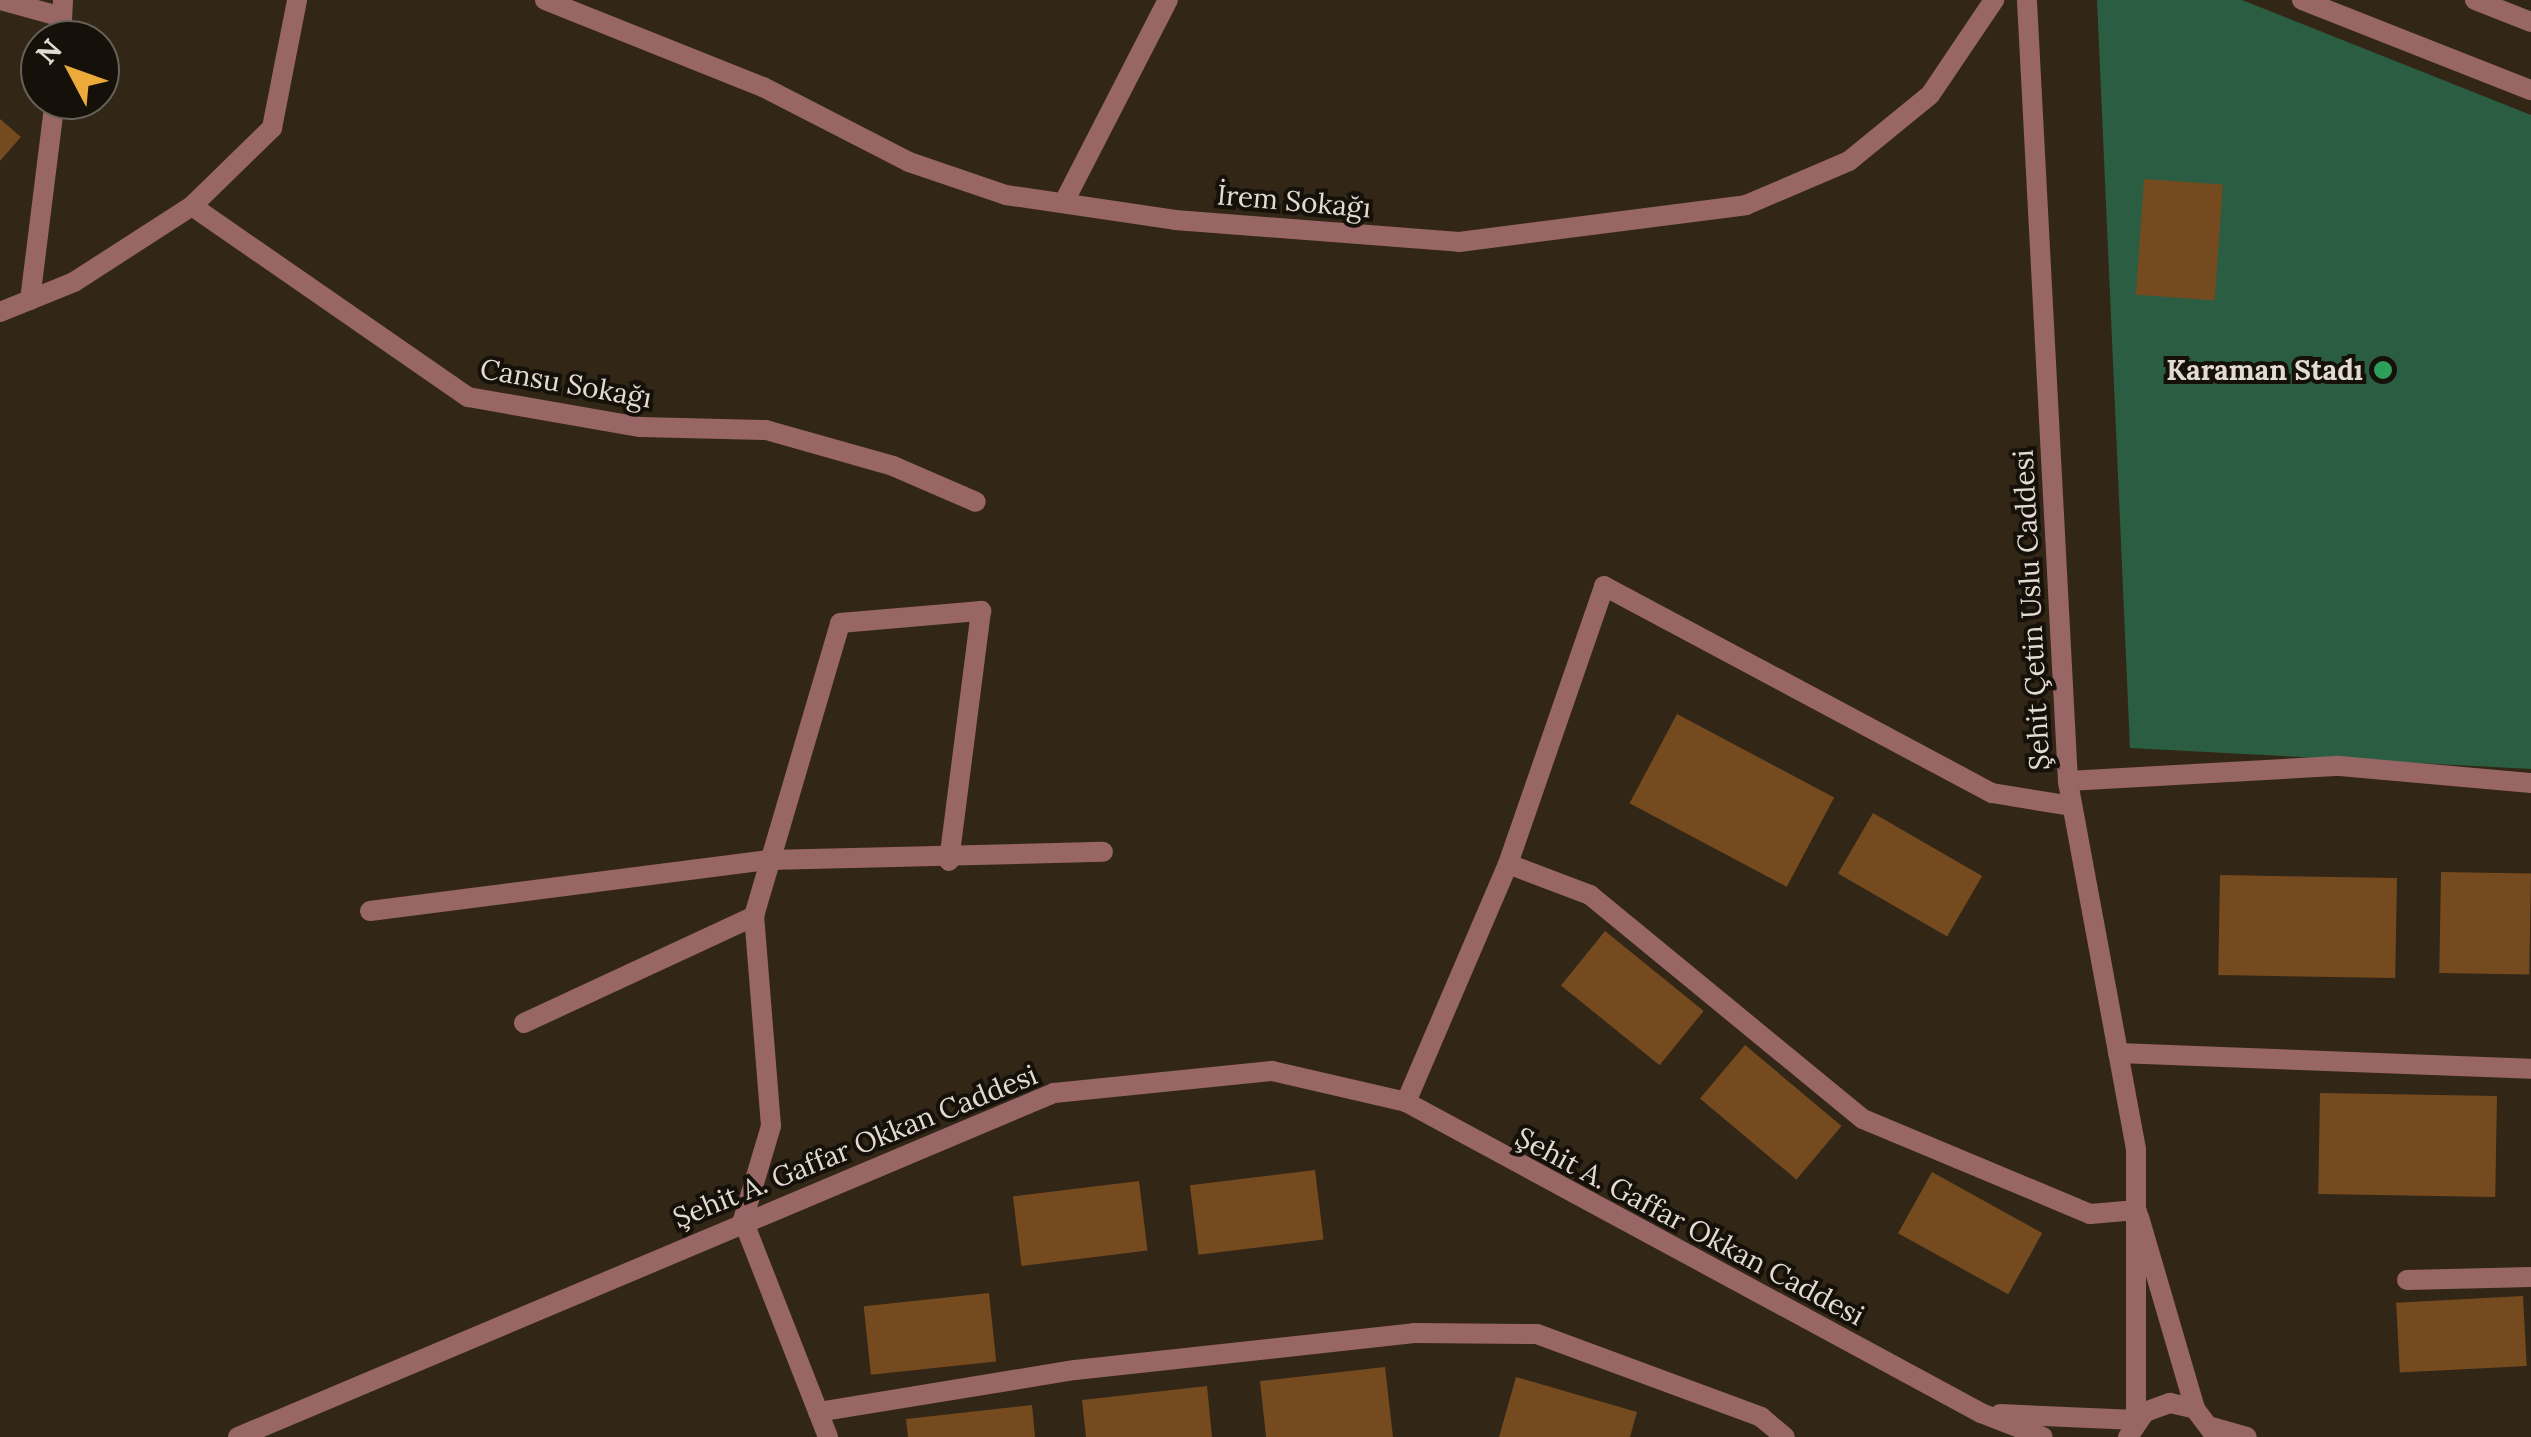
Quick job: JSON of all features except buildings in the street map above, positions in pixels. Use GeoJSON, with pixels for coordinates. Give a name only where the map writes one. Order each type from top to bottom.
{"type":"FeatureCollection","features":[{"type":"Feature","properties":{"kind":"street"},"geometry":{"type":"LineString","coordinates":[[0,0],[63,9]]}},
{"type":"Feature","properties":{"kind":"street"},"geometry":{"type":"LineString","coordinates":[[0,312],[30,300],[192,206],[272,128],[298,0]]}},
{"type":"Feature","properties":{"kind":"street","name":"İrem Sokağı"},"geometry":{"type":"LineString","coordinates":[[545,0],[763,87],[908,162],[1006,195],[1460,242],[1746,205],[1849,161],[1930,95],[1994,0]]}},
{"type":"Feature","properties":{"kind":"street"},"geometry":{"type":"LineString","coordinates":[[1064,202],[1168,0]]}},
{"type":"Feature","properties":{"kind":"street","name":"Şehit Çetin Uslu Caddesi"},"geometry":{"type":"LineString","coordinates":[[2028,0],[2068,781],[2118,1053],[2137,1210]]}},
{"type":"Feature","properties":{"kind":"street"},"geometry":{"type":"LineString","coordinates":[[2302,0],[2531,90]]}},
{"type":"Feature","properties":{"kind":"street"},"geometry":{"type":"LineString","coordinates":[[2475,0],[2531,22]]}},
{"type":"Feature","properties":{"kind":"street"},"geometry":{"type":"LineString","coordinates":[[30,300],[53,120]]}},
{"type":"Feature","properties":{"kind":"street","name":"Cansu Sokağı"},"geometry":{"type":"LineString","coordinates":[[192,206],[468,397],[640,427],[766,430],[892,466],[976,502]]}},
{"type":"Feature","properties":{"kind":"street"},"geometry":{"type":"LineString","coordinates":[[1406,1102],[1508,864],[1604,586],[1992,792],[2071,806]]}},
{"type":"Feature","properties":{"kind":"street"},"geometry":{"type":"LineString","coordinates":[[828,1437],[744,1220],[771,1126],[754,916],[840,623],[981,611],[950,861]]}},
{"type":"Feature","properties":{"kind":"street"},"geometry":{"type":"LineString","coordinates":[[2068,781],[2340,766],[2531,782]]}},
{"type":"Feature","properties":{"kind":"street"},"geometry":{"type":"LineString","coordinates":[[370,911],[768,860],[950,861],[1103,852]]}},
{"type":"Feature","properties":{"kind":"street"},"geometry":{"type":"LineString","coordinates":[[1508,864],[1590,895],[1863,1120],[2090,1214],[2137,1210]]}},
{"type":"Feature","properties":{"kind":"street"},"geometry":{"type":"LineString","coordinates":[[524,1023],[754,916]]}},
{"type":"Feature","properties":{"kind":"street"},"geometry":{"type":"LineString","coordinates":[[2118,1053],[2531,1069]]}},
{"type":"Feature","properties":{"kind":"street","name":"Şehit A. Gaffar Okkan Caddesi"},"geometry":{"type":"LineString","coordinates":[[238,1437],[744,1220],[1054,1094],[1272,1072],[1406,1102],[1981,1414],[2043,1437]]}},
{"type":"Feature","properties":{"kind":"street"},"geometry":{"type":"LineString","coordinates":[[2137,1210],[2194,1409],[2214,1432],[2247,1437]]}},
{"type":"Feature","properties":{"kind":"street"},"geometry":{"type":"LineString","coordinates":[[1981,1414],[2136,1420],[2137,1210]]}},
{"type":"Feature","properties":{"kind":"street"},"geometry":{"type":"LineString","coordinates":[[2407,1280],[2531,1278]]}},
{"type":"Feature","properties":{"kind":"street"},"geometry":{"type":"LineString","coordinates":[[818,1412],[1225,1354],[1414,1334],[1537,1334],[1762,1417],[1784,1437]]}},
{"type":"Feature","properties":{"kind":"street"},"geometry":{"type":"LineString","coordinates":[[2128,1437],[2157,1406],[2194,1409]]}},
{"type":"Feature","properties":{"kind":"green space"},"geometry":{"type":"Polygon","coordinates":[[[2097,0],[2242,0],[2531,115],[2531,769],[2130,748],[2097,0]]]}},
{"type":"Feature","properties":{"kind":"place","name":"Karaman Stadı"},"geometry":{"type":"Point","coordinates":[2383,370]}}]}
